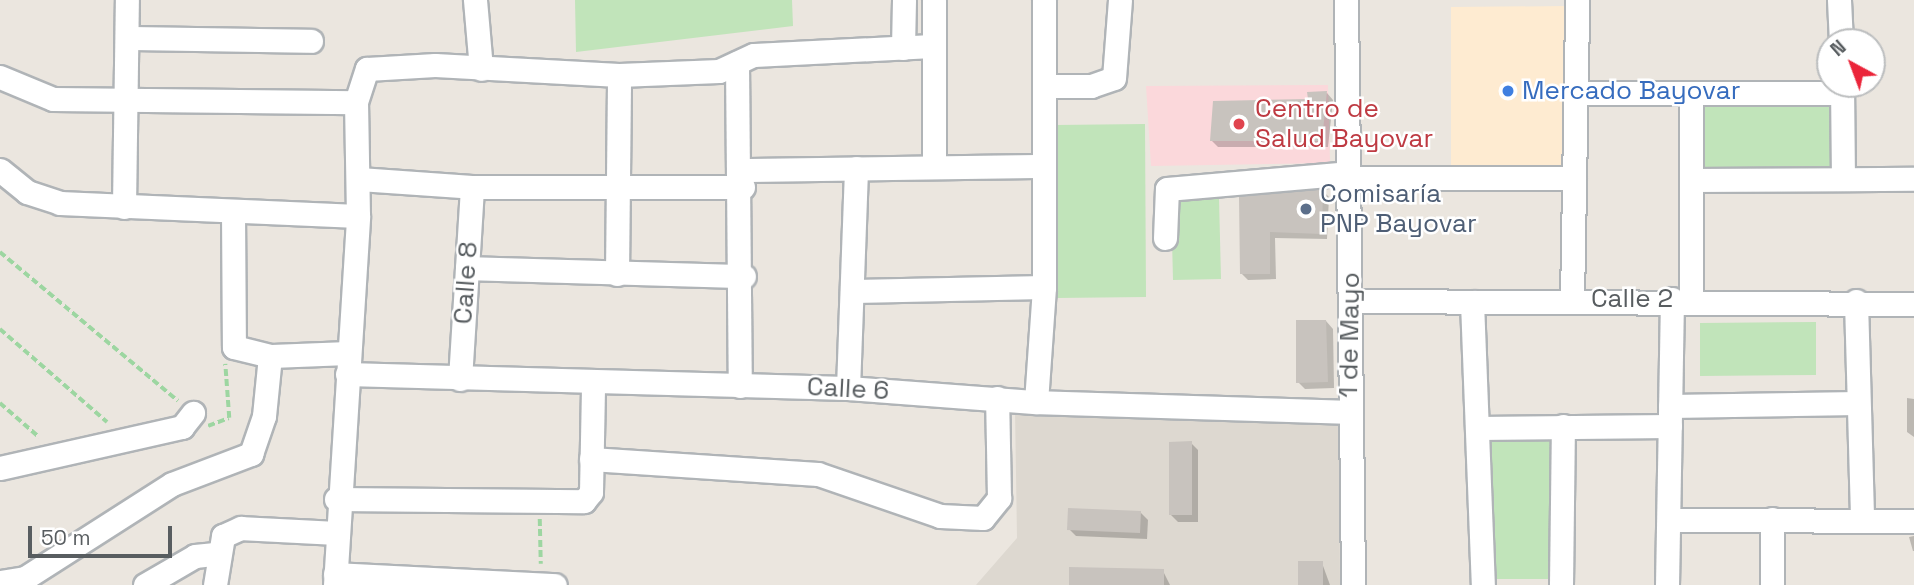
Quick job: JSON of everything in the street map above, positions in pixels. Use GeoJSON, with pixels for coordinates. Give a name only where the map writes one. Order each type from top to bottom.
{"type":"FeatureCollection","features":[{"type":"Feature","properties":{"kind":"street"},"geometry":{"type":"LineString","coordinates":[[124,207],[127,0]]}},
{"type":"Feature","properties":{"kind":"street"},"geometry":{"type":"LineString","coordinates":[[475,0],[481,69]]}},
{"type":"Feature","properties":{"kind":"street"},"geometry":{"type":"LineString","coordinates":[[903,47],[904,0]]}},
{"type":"Feature","properties":{"kind":"street"},"geometry":{"type":"LineString","coordinates":[[934,0],[934,167]]}},
{"type":"Feature","properties":{"kind":"street"},"geometry":{"type":"LineString","coordinates":[[1036,402],[1044,287],[1044,0]]}},
{"type":"Feature","properties":{"kind":"street"},"geometry":{"type":"LineString","coordinates":[[1044,86],[1091,86],[1114,78],[1121,0]]}},
{"type":"Feature","properties":{"kind":"street","name":"1 de Mayo"},"geometry":{"type":"LineString","coordinates":[[1346,0],[1353,585]]}},
{"type":"Feature","properties":{"kind":"street"},"geometry":{"type":"LineString","coordinates":[[1572,300],[1577,0]]}},
{"type":"Feature","properties":{"kind":"street"},"geometry":{"type":"LineString","coordinates":[[1839,0],[1840,28]]}},
{"type":"Feature","properties":{"kind":"street"},"geometry":{"type":"LineString","coordinates":[[127,38],[311,41]]}},
{"type":"Feature","properties":{"kind":"street"},"geometry":{"type":"LineString","coordinates":[[548,584],[335,580],[336,499],[358,216],[356,102],[367,69],[380,64],[619,75],[719,71],[754,55],[932,46]]}},
{"type":"Feature","properties":{"kind":"street"},"geometry":{"type":"LineString","coordinates":[[737,63],[743,178],[744,276],[740,386]]}},
{"type":"Feature","properties":{"kind":"street"},"geometry":{"type":"LineString","coordinates":[[617,274],[620,188],[619,75]]}},
{"type":"Feature","properties":{"kind":"street"},"geometry":{"type":"LineString","coordinates":[[0,76],[53,99],[127,96],[356,102]]}},
{"type":"Feature","properties":{"kind":"street"},"geometry":{"type":"LineString","coordinates":[[1576,93],[1691,97],[1816,90]]}},
{"type":"Feature","properties":{"kind":"street"},"geometry":{"type":"LineString","coordinates":[[1667,585],[1670,416],[1691,180],[1691,97]]}},
{"type":"Feature","properties":{"kind":"street"},"geometry":{"type":"LineString","coordinates":[[1842,98],[1843,179]]}},
{"type":"Feature","properties":{"kind":"street"},"geometry":{"type":"LineString","coordinates":[[359,179],[472,187],[620,188],[856,169],[1043,166]]}},
{"type":"Feature","properties":{"kind":"street"},"geometry":{"type":"LineString","coordinates":[[848,388],[854,291],[856,169]]}},
{"type":"Feature","properties":{"kind":"street"},"geometry":{"type":"LineString","coordinates":[[0,170],[27,192],[60,203],[358,216]]}},
{"type":"Feature","properties":{"kind":"street"},"geometry":{"type":"LineString","coordinates":[[1165,237],[1167,189],[1350,176],[1574,178]]}},
{"type":"Feature","properties":{"kind":"street"},"geometry":{"type":"LineString","coordinates":[[1691,180],[1914,179]]}},
{"type":"Feature","properties":{"kind":"street","name":"Calle 8"},"geometry":{"type":"LineString","coordinates":[[460,379],[472,187]]}},
{"type":"Feature","properties":{"kind":"street","name":"Calle 6"},"geometry":{"type":"LineString","coordinates":[[233,212],[234,347],[270,356],[460,379],[848,388],[1036,402],[1349,412]]}},
{"type":"Feature","properties":{"kind":"street"},"geometry":{"type":"LineString","coordinates":[[467,268],[744,276]]}},
{"type":"Feature","properties":{"kind":"street"},"geometry":{"type":"LineString","coordinates":[[854,291],[1044,287]]}},
{"type":"Feature","properties":{"kind":"street","name":"Calle 2"},"geometry":{"type":"LineString","coordinates":[[1350,301],[1681,299],[1914,304]]}},
{"type":"Feature","properties":{"kind":"street"},"geometry":{"type":"LineString","coordinates":[[1472,302],[1483,585]]}},
{"type":"Feature","properties":{"kind":"street"},"geometry":{"type":"LineString","coordinates":[[1856,302],[1862,520]]}},
{"type":"Feature","properties":{"kind":"street"},"geometry":{"type":"LineString","coordinates":[[0,582],[25,578],[173,485],[251,454],[264,416],[270,356]]}},
{"type":"Feature","properties":{"kind":"street"},"geometry":{"type":"LineString","coordinates":[[336,499],[540,502],[589,498],[593,383]]}},
{"type":"Feature","properties":{"kind":"street"},"geometry":{"type":"LineString","coordinates":[[591,459],[818,474],[940,516],[983,518],[999,498],[997,398]]}},
{"type":"Feature","properties":{"kind":"street"},"geometry":{"type":"LineString","coordinates":[[1478,428],[1563,426],[1858,403]]}},
{"type":"Feature","properties":{"kind":"street"},"geometry":{"type":"LineString","coordinates":[[0,468],[62,457],[182,427],[192,413]]}},
{"type":"Feature","properties":{"kind":"street"},"geometry":{"type":"LineString","coordinates":[[1544,585],[1561,585],[1563,426]]}},
{"type":"Feature","properties":{"kind":"street"},"geometry":{"type":"LineString","coordinates":[[1772,519],[1772,585]]}},
{"type":"Feature","properties":{"kind":"street"},"geometry":{"type":"LineString","coordinates":[[1669,520],[1914,521]]}},
{"type":"Feature","properties":{"kind":"street"},"geometry":{"type":"LineString","coordinates":[[215,585],[215,554],[222,536],[241,528],[335,533]]}},
{"type":"Feature","properties":{"kind":"street"},"geometry":{"type":"LineString","coordinates":[[145,585],[194,556],[215,554]]}},
{"type":"Feature","properties":{"kind":"path"},"geometry":{"type":"LineString","coordinates":[[0,252],[205,426],[218,427],[229,418],[224,355]]}},
{"type":"Feature","properties":{"kind":"path"},"geometry":{"type":"LineString","coordinates":[[0,329],[128,440]]}},
{"type":"Feature","properties":{"kind":"path"},"geometry":{"type":"LineString","coordinates":[[0,403],[62,457]]}},
{"type":"Feature","properties":{"kind":"path"},"geometry":{"type":"LineString","coordinates":[[540,502],[548,584]]}},
{"type":"Feature","properties":{"kind":"shaded area","name":"Mercado Bayovar"},"geometry":{"type":"Polygon","coordinates":[[[1568,6],[1564,176],[1451,175],[1451,7],[1568,6]]]}},
{"type":"Feature","properties":{"kind":"shaded area","name":"Centro de Salud Bayovar"},"geometry":{"type":"Polygon","coordinates":[[[1328,85],[1330,163],[1151,166],[1146,86],[1328,85]]]}},
{"type":"Feature","properties":{"kind":"shaded area"},"geometry":{"type":"Polygon","coordinates":[[[1015,410],[1339,418],[1340,585],[976,585],[1017,538],[1015,410]]]}},
{"type":"Feature","properties":{"kind":"green space"},"geometry":{"type":"Polygon","coordinates":[[[575,0],[792,0],[793,26],[576,52],[575,0]]]}},
{"type":"Feature","properties":{"kind":"green space"},"geometry":{"type":"Polygon","coordinates":[[[1840,98],[1842,175],[1698,173],[1697,103],[1840,98]]]}},
{"type":"Feature","properties":{"kind":"green space"},"geometry":{"type":"Polygon","coordinates":[[[1145,124],[1146,297],[1056,298],[1055,125],[1145,124]]]}},
{"type":"Feature","properties":{"kind":"green space"},"geometry":{"type":"Polygon","coordinates":[[[1219,198],[1221,279],[1173,280],[1171,199],[1219,198]]]}},
{"type":"Feature","properties":{"kind":"green space"},"geometry":{"type":"Polygon","coordinates":[[[1816,322],[1816,375],[1700,376],[1700,323],[1816,322]]]}},
{"type":"Feature","properties":{"kind":"green space"},"geometry":{"type":"Polygon","coordinates":[[[1555,435],[1553,579],[1490,579],[1486,437],[1555,435]]]}},
{"type":"Feature","properties":{"kind":"building"},"geometry":{"type":"Polygon","coordinates":[[[1327,91],[1322,141],[1210,141],[1213,101],[1308,99],[1307,92],[1327,91]]]}},
{"type":"Feature","properties":{"kind":"building"},"geometry":{"type":"Polygon","coordinates":[[[1323,189],[1322,234],[1270,232],[1270,274],[1240,274],[1239,197],[1323,189]]]}},
{"type":"Feature","properties":{"kind":"building"},"geometry":{"type":"Polygon","coordinates":[[[1296,320],[1326,320],[1328,382],[1296,383],[1296,320]]]}},
{"type":"Feature","properties":{"kind":"building"},"geometry":{"type":"Polygon","coordinates":[[[1192,441],[1192,515],[1169,515],[1169,442],[1192,441]]]}},
{"type":"Feature","properties":{"kind":"building"},"geometry":{"type":"Polygon","coordinates":[[[1068,508],[1141,511],[1140,533],[1067,530],[1068,508]]]}},
{"type":"Feature","properties":{"kind":"building"},"geometry":{"type":"Polygon","coordinates":[[[1298,561],[1323,561],[1323,585],[1298,585],[1298,561]]]}},
{"type":"Feature","properties":{"kind":"building"},"geometry":{"type":"Polygon","coordinates":[[[1069,567],[1164,569],[1164,585],[1069,585],[1069,567]]]}},
{"type":"Feature","properties":{"kind":"place","name":"Mercado Bayovar"},"geometry":{"type":"Point","coordinates":[1508,91]}},
{"type":"Feature","properties":{"kind":"place","name":"Centro de Salud Bayovar"},"geometry":{"type":"Point","coordinates":[1239,124]}},
{"type":"Feature","properties":{"kind":"place","name":"Comisaría PNP Bayovar"},"geometry":{"type":"Point","coordinates":[1306,209]}}]}
